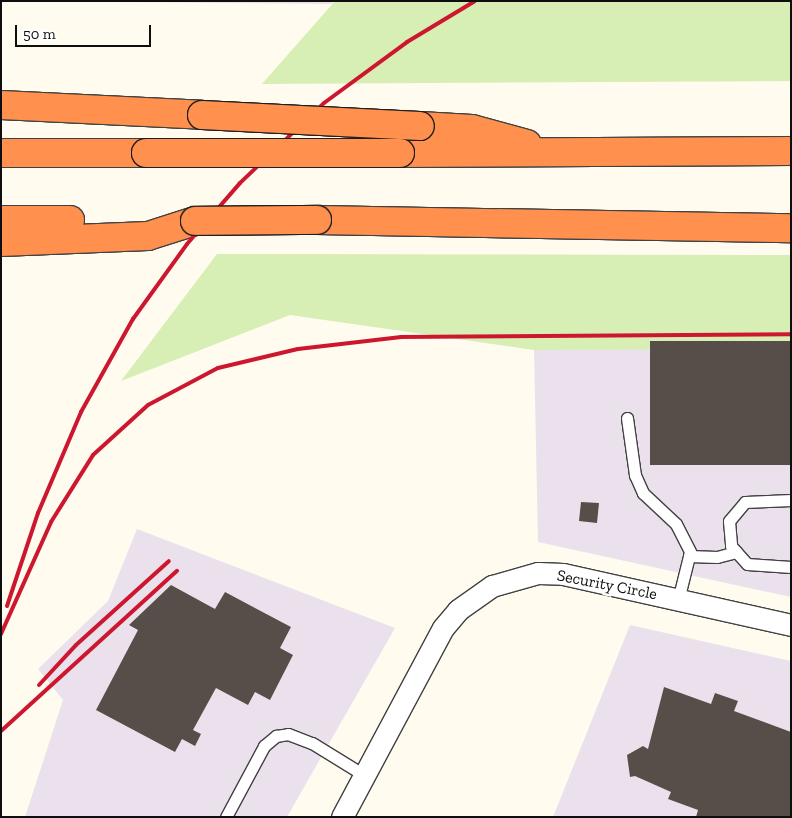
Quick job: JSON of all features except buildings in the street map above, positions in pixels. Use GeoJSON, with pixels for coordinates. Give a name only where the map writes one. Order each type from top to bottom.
{"type":"FeatureCollection","features":[{"type":"Feature","properties":{"kind":"highway"},"geometry":{"type":"LineString","coordinates":[[1,105],[472,129],[564,154]]}},
{"type":"Feature","properties":{"kind":"highway"},"geometry":{"type":"LineString","coordinates":[[1,153],[564,154],[791,151]]}},
{"type":"Feature","properties":{"kind":"highway"},"geometry":{"type":"LineString","coordinates":[[1,220],[92,228]]}},
{"type":"Feature","properties":{"kind":"highway"},"geometry":{"type":"LineString","coordinates":[[1,242],[92,228],[195,221],[317,220],[791,228]]}},
{"type":"Feature","properties":{"kind":"street","name":"Security Circle"},"geometry":{"type":"LineString","coordinates":[[342,817],[443,628],[463,606],[492,586],[538,573],[563,574],[791,626]]}},
{"type":"Feature","properties":{"kind":"lane"},"geometry":{"type":"LineString","coordinates":[[627,418],[635,475],[643,493],[676,524],[689,556],[678,600]]}},
{"type":"Feature","properties":{"kind":"lane"},"geometry":{"type":"LineString","coordinates":[[791,500],[745,502],[729,520],[731,546],[747,564],[791,567]]}},
{"type":"Feature","properties":{"kind":"lane"},"geometry":{"type":"LineString","coordinates":[[689,556],[717,557],[736,552]]}},
{"type":"Feature","properties":{"kind":"lane"},"geometry":{"type":"LineString","coordinates":[[226,817],[264,746],[276,736],[288,734],[312,743],[364,775]]}},
{"type":"Feature","properties":{"kind":"shaded area"},"geometry":{"type":"Polygon","coordinates":[[[1,1],[335,1],[331,4],[1,1]]]}},
{"type":"Feature","properties":{"kind":"shaded area"},"geometry":{"type":"Polygon","coordinates":[[[654,340],[791,345],[791,597],[538,542],[534,350],[654,340]]]}},
{"type":"Feature","properties":{"kind":"shaded area"},"geometry":{"type":"Polygon","coordinates":[[[137,529],[395,628],[287,817],[25,817],[63,700],[38,669],[108,601],[137,529]]]}},
{"type":"Feature","properties":{"kind":"shaded area"},"geometry":{"type":"Polygon","coordinates":[[[630,625],[791,661],[791,817],[553,817],[630,625]]]}},
{"type":"Feature","properties":{"kind":"green space"},"geometry":{"type":"Polygon","coordinates":[[[335,1],[791,1],[791,81],[262,84],[335,1]]]}},
{"type":"Feature","properties":{"kind":"green space"},"geometry":{"type":"Polygon","coordinates":[[[217,254],[791,255],[791,349],[534,350],[290,315],[121,381],[217,254]]]}},
{"type":"Feature","properties":{"kind":"railway"},"geometry":{"type":"LineString","coordinates":[[7,606],[38,513],[81,412],[133,319],[187,244],[240,183],[324,103],[407,42],[475,1]]}},
{"type":"Feature","properties":{"kind":"railway"},"geometry":{"type":"LineString","coordinates":[[1,634],[51,522],[93,455],[148,405],[218,368],[298,349],[401,337],[791,334]]}},
{"type":"Feature","properties":{"kind":"railway"},"geometry":{"type":"LineString","coordinates":[[39,685],[76,645],[169,561]]}},
{"type":"Feature","properties":{"kind":"railway"},"geometry":{"type":"LineString","coordinates":[[1,731],[177,571]]}}]}
